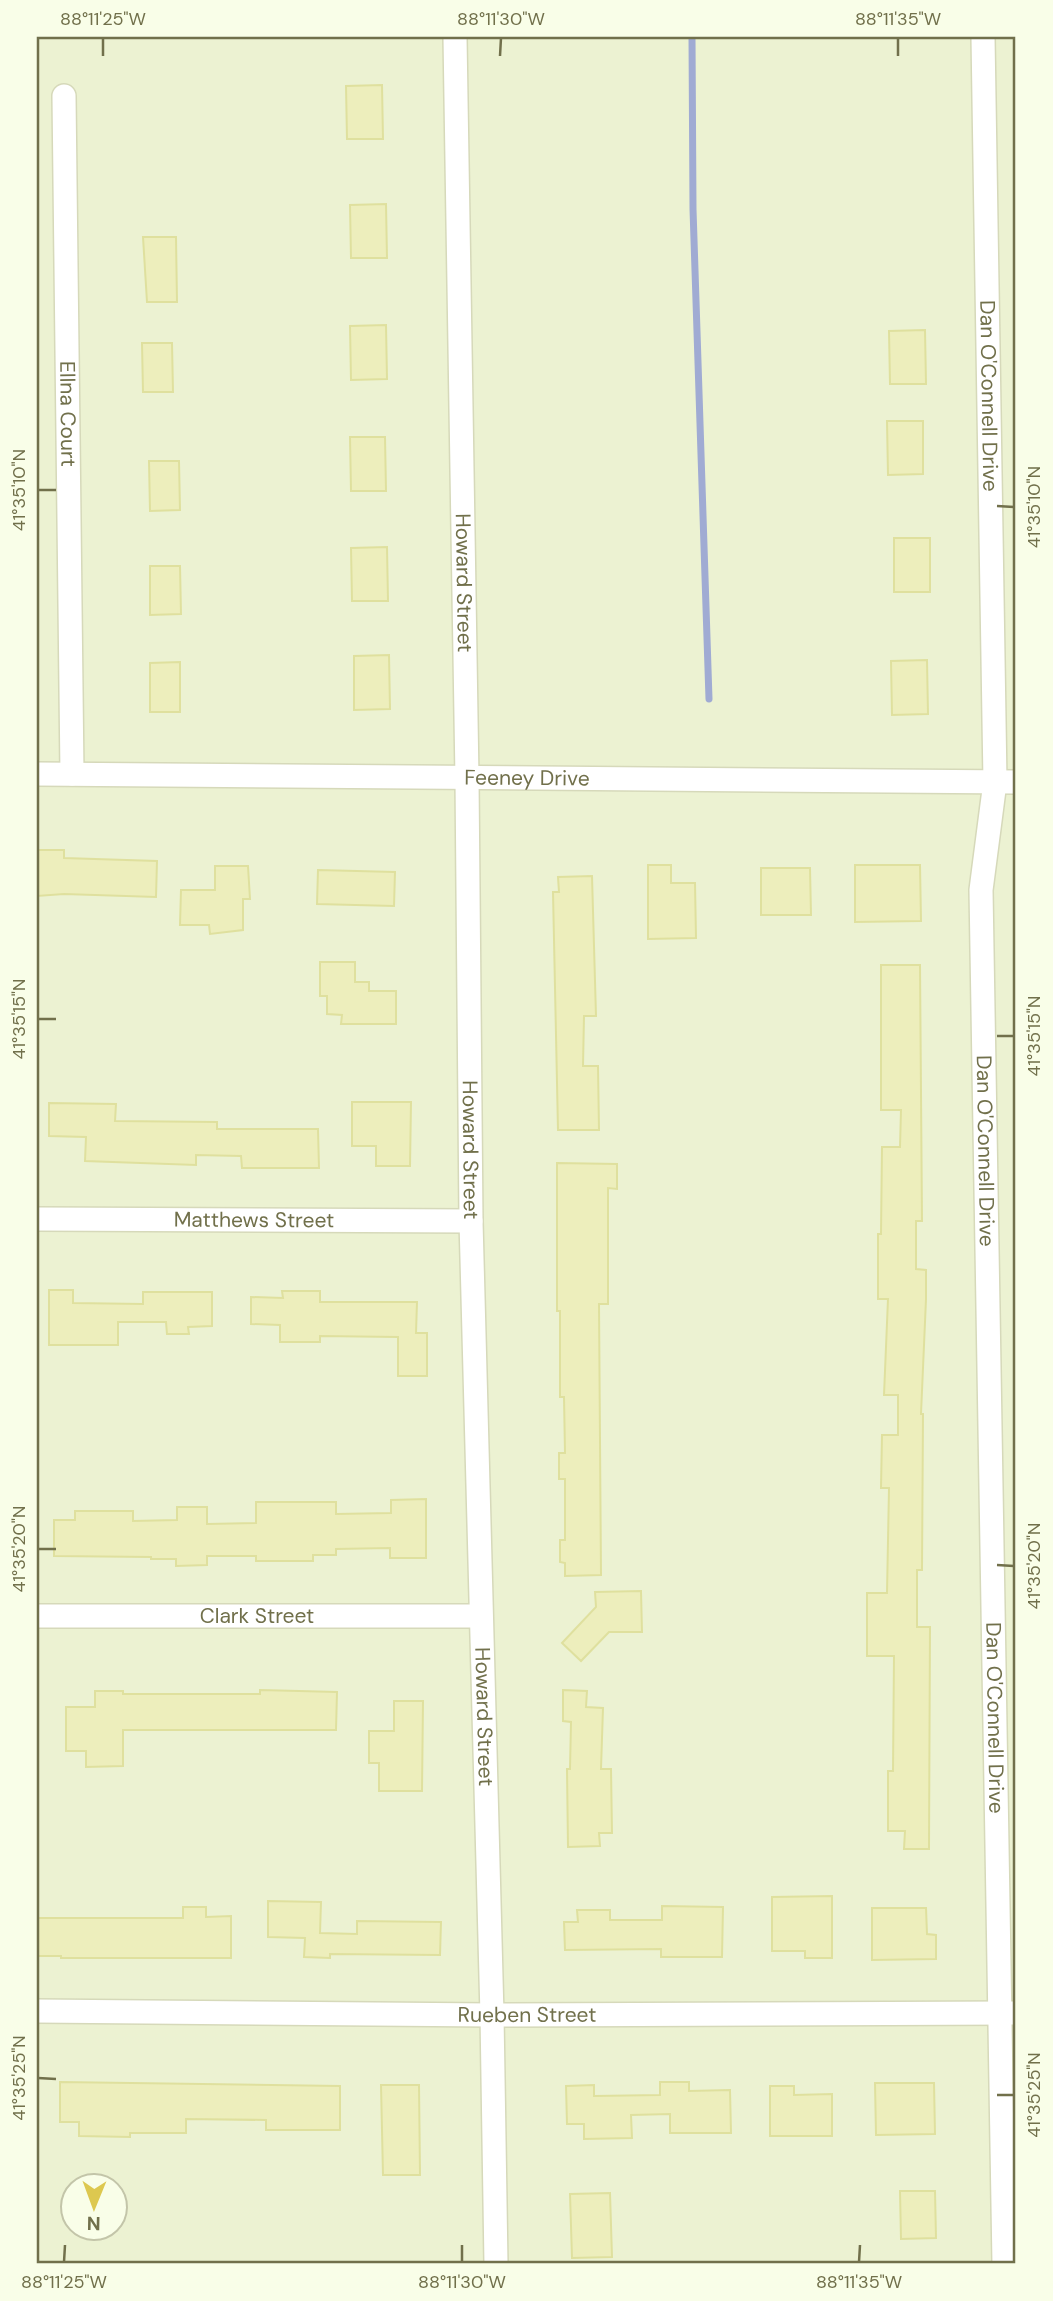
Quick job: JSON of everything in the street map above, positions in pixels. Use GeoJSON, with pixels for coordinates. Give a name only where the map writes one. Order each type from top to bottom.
{"type":"FeatureCollection","features":[{"type":"Feature","properties":{"kind":"street","name":"Howard Street"},"geometry":{"type":"LineString","coordinates":[[455,37],[471,1221],[496,2264]]}},
{"type":"Feature","properties":{"kind":"street","name":"Dan O'Connell Drive"},"geometry":{"type":"LineString","coordinates":[[983,37],[1006,782],[981,890],[1009,2013],[1004,2264]]}},
{"type":"Feature","properties":{"kind":"street","name":"Ellna Court"},"geometry":{"type":"LineString","coordinates":[[64,96],[72,774]]}},
{"type":"Feature","properties":{"kind":"street","name":"Feeney Drive"},"geometry":{"type":"LineString","coordinates":[[37,774],[1006,782]]}},
{"type":"Feature","properties":{"kind":"street","name":"Matthews Street"},"geometry":{"type":"LineString","coordinates":[[37,1219],[471,1221]]}},
{"type":"Feature","properties":{"kind":"street","name":"Clark Street"},"geometry":{"type":"LineString","coordinates":[[37,1616],[480,1616]]}},
{"type":"Feature","properties":{"kind":"street","name":"Rueben Street"},"geometry":{"type":"LineString","coordinates":[[37,2011],[492,2015],[1009,2013]]}},
{"type":"Feature","properties":{"kind":"shaded area"},"geometry":{"type":"Polygon","coordinates":[[[37,37],[1016,37],[1016,2264],[37,2264],[37,37]]]}},
{"type":"Feature","properties":{"kind":"building"},"geometry":{"type":"Polygon","coordinates":[[[382,85],[383,139],[347,139],[346,86],[382,85]]]}},
{"type":"Feature","properties":{"kind":"building"},"geometry":{"type":"Polygon","coordinates":[[[386,204],[387,258],[351,258],[350,205],[386,204]]]}},
{"type":"Feature","properties":{"kind":"building"},"geometry":{"type":"Polygon","coordinates":[[[143,237],[176,237],[177,302],[147,302],[143,237]]]}},
{"type":"Feature","properties":{"kind":"building"},"geometry":{"type":"Polygon","coordinates":[[[386,325],[387,379],[351,380],[350,326],[386,325]]]}},
{"type":"Feature","properties":{"kind":"building"},"geometry":{"type":"Polygon","coordinates":[[[925,330],[926,384],[890,384],[889,331],[925,330]]]}},
{"type":"Feature","properties":{"kind":"building"},"geometry":{"type":"Polygon","coordinates":[[[142,343],[172,343],[173,392],[143,392],[142,343]]]}},
{"type":"Feature","properties":{"kind":"building"},"geometry":{"type":"Polygon","coordinates":[[[887,421],[923,421],[923,474],[888,475],[887,421]]]}},
{"type":"Feature","properties":{"kind":"building"},"geometry":{"type":"Polygon","coordinates":[[[350,437],[385,437],[386,491],[351,491],[350,437]]]}},
{"type":"Feature","properties":{"kind":"building"},"geometry":{"type":"Polygon","coordinates":[[[149,461],[179,461],[180,510],[150,511],[149,461]]]}},
{"type":"Feature","properties":{"kind":"building"},"geometry":{"type":"Polygon","coordinates":[[[894,538],[930,538],[930,592],[894,592],[894,538]]]}},
{"type":"Feature","properties":{"kind":"building"},"geometry":{"type":"Polygon","coordinates":[[[387,547],[388,601],[352,601],[351,548],[387,547]]]}},
{"type":"Feature","properties":{"kind":"building"},"geometry":{"type":"Polygon","coordinates":[[[150,566],[180,566],[181,614],[150,615],[150,566]]]}},
{"type":"Feature","properties":{"kind":"building"},"geometry":{"type":"Polygon","coordinates":[[[389,655],[390,709],[354,710],[354,656],[389,655]]]}},
{"type":"Feature","properties":{"kind":"building"},"geometry":{"type":"Polygon","coordinates":[[[927,660],[928,714],[892,715],[891,661],[927,660]]]}},
{"type":"Feature","properties":{"kind":"building"},"geometry":{"type":"Polygon","coordinates":[[[180,662],[180,712],[150,712],[150,663],[180,662]]]}},
{"type":"Feature","properties":{"kind":"building"},"geometry":{"type":"Polygon","coordinates":[[[37,850],[64,850],[64,858],[157,861],[156,897],[64,894],[37,896],[37,850]]]}},
{"type":"Feature","properties":{"kind":"building"},"geometry":{"type":"Polygon","coordinates":[[[648,865],[671,865],[671,883],[695,883],[696,938],[648,939],[648,865]]]}},
{"type":"Feature","properties":{"kind":"building"},"geometry":{"type":"Polygon","coordinates":[[[855,865],[920,865],[921,921],[855,922],[855,865]]]}},
{"type":"Feature","properties":{"kind":"building"},"geometry":{"type":"Polygon","coordinates":[[[215,866],[248,866],[250,899],[243,899],[243,930],[210,934],[209,925],[180,925],[181,890],[215,890],[215,866]]]}},
{"type":"Feature","properties":{"kind":"building"},"geometry":{"type":"Polygon","coordinates":[[[761,868],[810,868],[811,915],[761,915],[761,868]]]}},
{"type":"Feature","properties":{"kind":"building"},"geometry":{"type":"Polygon","coordinates":[[[318,870],[395,872],[394,906],[317,904],[318,870]]]}},
{"type":"Feature","properties":{"kind":"building"},"geometry":{"type":"Polygon","coordinates":[[[592,876],[596,1016],[584,1016],[583,1066],[598,1066],[599,1130],[558,1130],[553,892],[559,892],[558,877],[592,876]]]}},
{"type":"Feature","properties":{"kind":"building"},"geometry":{"type":"Polygon","coordinates":[[[320,962],[355,962],[355,982],[369,982],[369,991],[396,991],[396,1024],[341,1024],[342,1015],[327,1014],[327,996],[320,996],[320,962]]]}},
{"type":"Feature","properties":{"kind":"building"},"geometry":{"type":"Polygon","coordinates":[[[881,965],[920,965],[922,1221],[916,1221],[916,1269],[926,1270],[926,1299],[921,1414],[922,1570],[917,1570],[917,1627],[930,1627],[929,1849],[904,1849],[905,1831],[888,1831],[888,1771],[893,1771],[894,1656],[867,1656],[867,1593],[887,1593],[889,1488],[881,1488],[882,1435],[898,1435],[898,1395],[884,1395],[888,1299],[878,1299],[882,1147],[900,1147],[901,1110],[881,1110],[881,965]]]}},
{"type":"Feature","properties":{"kind":"building"},"geometry":{"type":"Polygon","coordinates":[[[352,1102],[411,1102],[410,1166],[376,1166],[376,1146],[352,1146],[352,1102]]]}},
{"type":"Feature","properties":{"kind":"building"},"geometry":{"type":"Polygon","coordinates":[[[49,1103],[116,1104],[115,1121],[217,1122],[217,1129],[318,1129],[319,1168],[242,1168],[241,1156],[196,1155],[196,1165],[85,1161],[86,1137],[49,1136],[49,1103]]]}},
{"type":"Feature","properties":{"kind":"building"},"geometry":{"type":"Polygon","coordinates":[[[557,1163],[617,1164],[617,1189],[608,1188],[608,1304],[599,1304],[601,1575],[565,1576],[565,1563],[560,1562],[560,1540],[565,1540],[565,1479],[559,1479],[559,1453],[565,1453],[564,1397],[560,1397],[560,1311],[557,1311],[557,1163]]]}},
{"type":"Feature","properties":{"kind":"building"},"geometry":{"type":"Polygon","coordinates":[[[49,1290],[73,1290],[73,1303],[143,1304],[143,1292],[212,1292],[212,1326],[188,1327],[189,1334],[167,1334],[166,1322],[118,1322],[118,1345],[49,1345],[49,1290]]]}},
{"type":"Feature","properties":{"kind":"building"},"geometry":{"type":"Polygon","coordinates":[[[282,1291],[320,1291],[320,1302],[417,1302],[416,1333],[427,1333],[427,1376],[398,1376],[398,1337],[320,1336],[320,1342],[280,1342],[280,1325],[251,1324],[251,1297],[283,1298],[282,1291]]]}},
{"type":"Feature","properties":{"kind":"building"},"geometry":{"type":"Polygon","coordinates":[[[426,1499],[426,1558],[390,1558],[390,1548],[336,1549],[336,1555],[313,1555],[313,1561],[256,1561],[256,1556],[207,1556],[207,1565],[176,1566],[176,1559],[54,1556],[54,1520],[75,1520],[75,1511],[133,1511],[133,1521],[177,1520],[177,1507],[207,1507],[207,1524],[256,1523],[256,1502],[336,1502],[336,1514],[391,1513],[391,1500],[426,1499]]]}},
{"type":"Feature","properties":{"kind":"building"},"geometry":{"type":"Polygon","coordinates":[[[641,1591],[642,1632],[609,1632],[581,1661],[562,1643],[596,1607],[595,1592],[641,1591]]]}},
{"type":"Feature","properties":{"kind":"building"},"geometry":{"type":"Polygon","coordinates":[[[260,1690],[337,1692],[336,1730],[123,1730],[123,1766],[86,1767],[86,1751],[66,1751],[66,1707],[95,1707],[95,1691],[123,1691],[123,1694],[260,1694],[260,1690]]]}},
{"type":"Feature","properties":{"kind":"building"},"geometry":{"type":"Polygon","coordinates":[[[563,1690],[587,1691],[586,1707],[603,1708],[601,1769],[611,1769],[612,1833],[599,1833],[600,1846],[568,1847],[567,1769],[570,1769],[571,1722],[563,1721],[563,1690]]]}},
{"type":"Feature","properties":{"kind":"building"},"geometry":{"type":"Polygon","coordinates":[[[394,1701],[423,1701],[422,1791],[379,1791],[379,1763],[369,1763],[369,1731],[394,1731],[394,1701]]]}},
{"type":"Feature","properties":{"kind":"building"},"geometry":{"type":"Polygon","coordinates":[[[832,1896],[832,1958],[805,1958],[805,1951],[772,1951],[772,1897],[832,1896]]]}},
{"type":"Feature","properties":{"kind":"building"},"geometry":{"type":"Polygon","coordinates":[[[268,1901],[321,1902],[320,1933],[357,1934],[357,1921],[441,1922],[440,1955],[330,1954],[330,1958],[304,1957],[305,1938],[268,1937],[268,1901]]]}},
{"type":"Feature","properties":{"kind":"building"},"geometry":{"type":"Polygon","coordinates":[[[662,1906],[723,1907],[722,1957],[661,1957],[661,1949],[565,1950],[564,1922],[578,1922],[577,1910],[610,1910],[610,1920],[662,1920],[662,1906]]]}},
{"type":"Feature","properties":{"kind":"building"},"geometry":{"type":"Polygon","coordinates":[[[183,1907],[206,1907],[206,1917],[231,1916],[231,1958],[37,1956],[37,1918],[183,1918],[183,1907]]]}},
{"type":"Feature","properties":{"kind":"building"},"geometry":{"type":"Polygon","coordinates":[[[872,1908],[926,1908],[927,1934],[936,1935],[936,1959],[872,1960],[872,1908]]]}},
{"type":"Feature","properties":{"kind":"building"},"geometry":{"type":"Polygon","coordinates":[[[60,2082],[340,2086],[340,2130],[266,2130],[266,2120],[186,2119],[186,2133],[130,2133],[130,2137],[79,2136],[79,2122],[60,2122],[60,2082]]]}},
{"type":"Feature","properties":{"kind":"building"},"geometry":{"type":"Polygon","coordinates":[[[660,2082],[689,2082],[689,2091],[730,2090],[731,2133],[670,2133],[670,2114],[631,2115],[632,2138],[584,2139],[584,2124],[567,2124],[566,2086],[594,2085],[594,2096],[660,2095],[660,2082]]]}},
{"type":"Feature","properties":{"kind":"building"},"geometry":{"type":"Polygon","coordinates":[[[875,2083],[934,2083],[935,2134],[876,2135],[875,2083]]]}},
{"type":"Feature","properties":{"kind":"building"},"geometry":{"type":"Polygon","coordinates":[[[381,2085],[419,2085],[420,2175],[383,2175],[381,2085]]]}},
{"type":"Feature","properties":{"kind":"building"},"geometry":{"type":"Polygon","coordinates":[[[770,2086],[794,2086],[794,2095],[832,2094],[832,2136],[770,2136],[770,2086]]]}},
{"type":"Feature","properties":{"kind":"building"},"geometry":{"type":"Polygon","coordinates":[[[900,2191],[935,2191],[936,2238],[901,2239],[900,2191]]]}},
{"type":"Feature","properties":{"kind":"building"},"geometry":{"type":"Polygon","coordinates":[[[610,2193],[612,2257],[572,2258],[570,2194],[610,2193]]]}},
{"type":"Feature","properties":{"kind":"waterway"},"geometry":{"type":"LineString","coordinates":[[692,37],[693,209],[709,699]]}}]}
